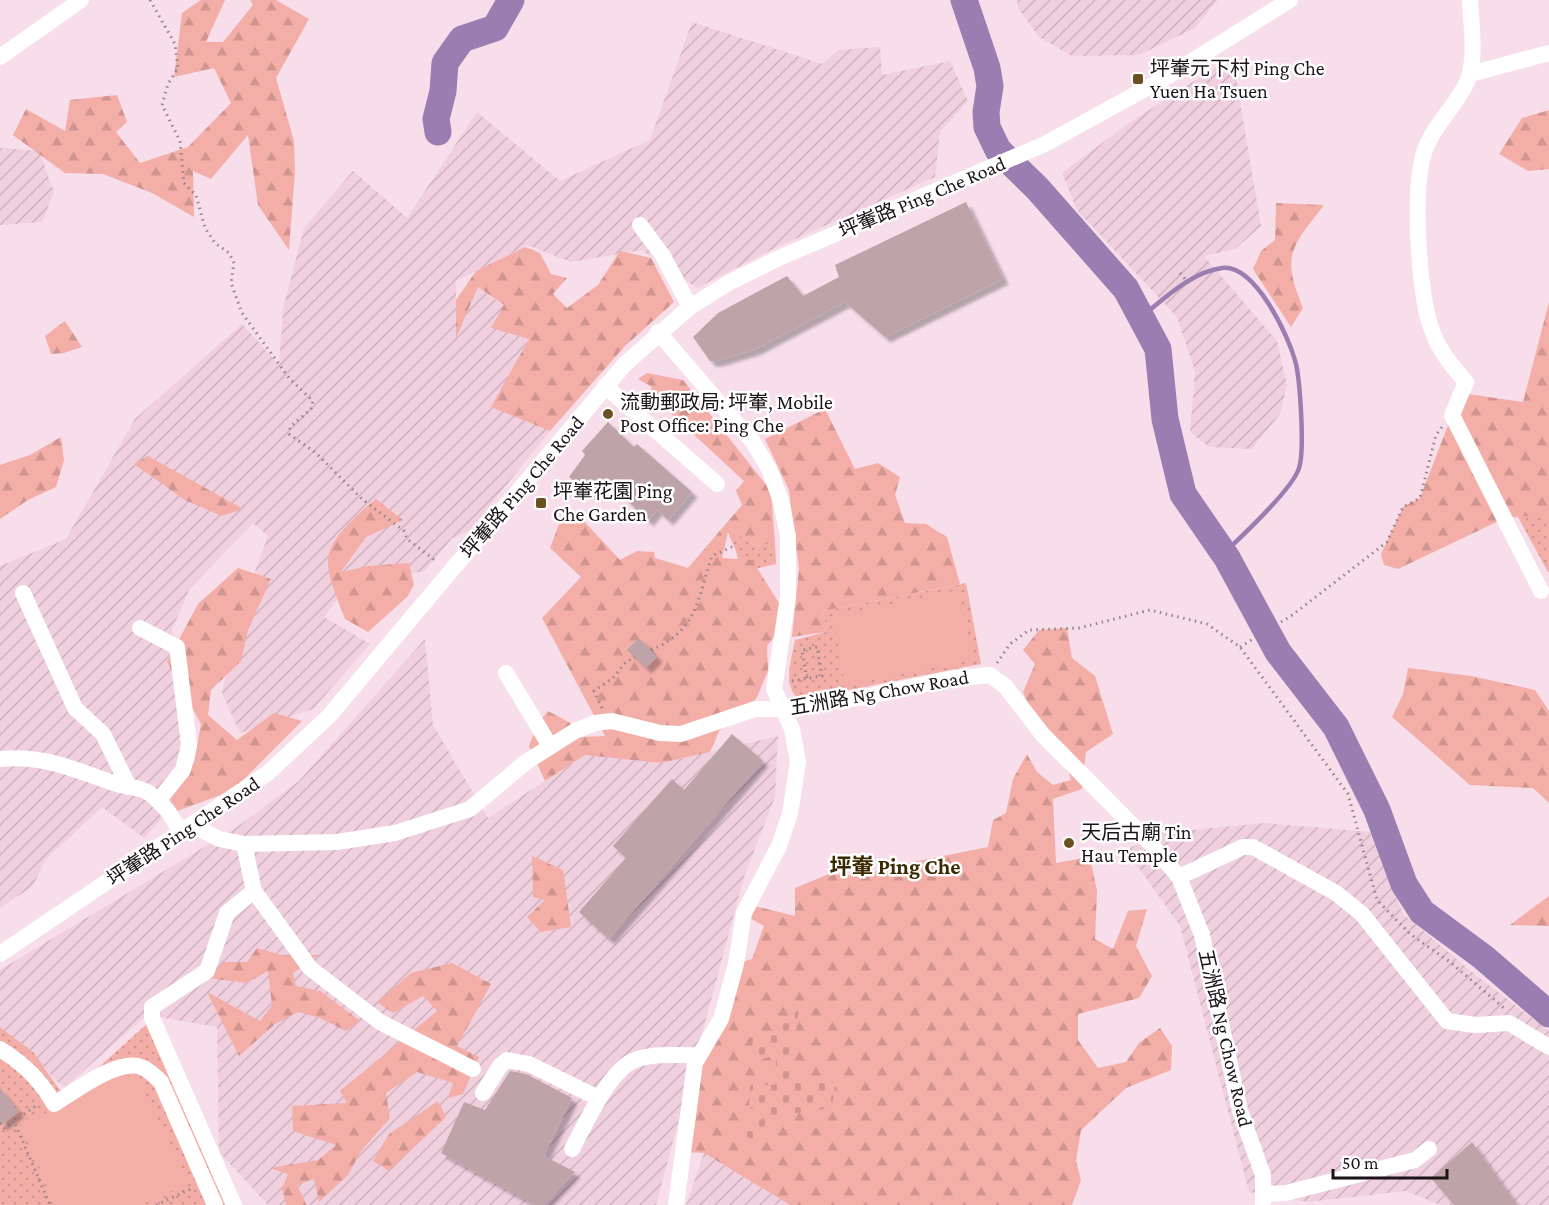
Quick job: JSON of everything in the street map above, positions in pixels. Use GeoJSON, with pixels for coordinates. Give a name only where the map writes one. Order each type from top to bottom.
{"type":"FeatureCollection","features":[{"type":"Feature","properties":{"kind":"street"},"geometry":{"type":"LineString","coordinates":[[0,57],[81,0]]}},
{"type":"Feature","properties":{"kind":"street","name":"坪輋路 Ping Che Road"},"geometry":{"type":"LineString","coordinates":[[0,954],[268,773],[328,716],[605,386],[658,332],[690,307],[730,282],[779,258],[1045,144],[1165,78],[1290,0]]}},
{"type":"Feature","properties":{"kind":"street"},"geometry":{"type":"LineString","coordinates":[[1470,0],[1472,55],[1470,74],[1429,141],[1420,170],[1419,266],[1429,320],[1445,357],[1466,382],[1452,415],[1540,591]]}},
{"type":"Feature","properties":{"kind":"street"},"geometry":{"type":"LineString","coordinates":[[1470,74],[1549,53]]}},
{"type":"Feature","properties":{"kind":"street"},"geometry":{"type":"LineString","coordinates":[[640,225],[663,256],[690,307]]}},
{"type":"Feature","properties":{"kind":"street"},"geometry":{"type":"LineString","coordinates":[[658,332],[745,432],[760,453],[776,485],[785,517],[789,554],[787,614],[773,683],[777,699],[792,729],[798,762],[790,814],[779,846],[744,913],[736,964],[721,1019],[698,1055],[692,1078],[683,1169],[676,1205]]}},
{"type":"Feature","properties":{"kind":"street"},"geometry":{"type":"LineString","coordinates":[[605,386],[717,484]]}},
{"type":"Feature","properties":{"kind":"street"},"geometry":{"type":"LineString","coordinates":[[23,593],[75,708],[103,734],[129,787]]}},
{"type":"Feature","properties":{"kind":"street"},"geometry":{"type":"LineString","coordinates":[[140,628],[177,647],[189,732],[183,770],[158,801]]}},
{"type":"Feature","properties":{"kind":"street"},"geometry":{"type":"LineString","coordinates":[[506,673],[550,746]]}},
{"type":"Feature","properties":{"kind":"street","name":"五洲路 Ng Chow Road"},"geometry":{"type":"LineString","coordinates":[[186,829],[244,844],[352,841],[395,833],[470,809],[526,762],[550,746],[583,727],[607,720],[660,734],[681,734],[751,710],[782,709],[865,697],[959,678],[990,675],[1005,686],[1043,735],[1149,842],[1179,877],[1202,935],[1240,1111],[1263,1175],[1264,1200]]}},
{"type":"Feature","properties":{"kind":"street"},"geometry":{"type":"LineString","coordinates":[[0,759],[25,756],[55,763],[129,787],[143,789],[186,829]]}},
{"type":"Feature","properties":{"kind":"street"},"geometry":{"type":"LineString","coordinates":[[244,844],[254,891],[310,968],[380,1022],[473,1069]]}},
{"type":"Feature","properties":{"kind":"street"},"geometry":{"type":"LineString","coordinates":[[1179,877],[1243,847],[1253,848],[1336,892],[1362,914],[1447,1021],[1475,1025],[1509,1023],[1549,1047]]}},
{"type":"Feature","properties":{"kind":"street"},"geometry":{"type":"LineString","coordinates":[[234,1205],[152,1018],[152,1007],[207,971],[227,913],[254,891]]}},
{"type":"Feature","properties":{"kind":"street"},"geometry":{"type":"LineString","coordinates":[[0,1049],[17,1059],[44,1086],[54,1104],[125,1065],[140,1066],[152,1074],[161,1082],[215,1205]]}},
{"type":"Feature","properties":{"kind":"street"},"geometry":{"type":"LineString","coordinates":[[572,1149],[598,1098],[631,1061],[652,1057],[698,1055]]}},
{"type":"Feature","properties":{"kind":"street"},"geometry":{"type":"LineString","coordinates":[[483,1093],[500,1066],[507,1060],[529,1064],[598,1098]]}},
{"type":"Feature","properties":{"kind":"street"},"geometry":{"type":"LineString","coordinates":[[1264,1200],[1415,1160],[1429,1149]]}},
{"type":"Feature","properties":{"kind":"path"},"geometry":{"type":"LineString","coordinates":[[150,0],[175,44],[178,68],[168,84],[162,105],[180,141],[184,183],[196,195],[205,228],[215,243],[229,254],[234,263],[231,283],[242,313],[289,378],[313,401],[311,409],[290,428],[289,434],[316,453],[362,499],[404,531],[407,539],[435,561]]}},
{"type":"Feature","properties":{"kind":"path"},"geometry":{"type":"LineString","coordinates":[[1180,273],[1191,286]]}},
{"type":"Feature","properties":{"kind":"path"},"geometry":{"type":"LineString","coordinates":[[1240,647],[1291,616],[1387,542],[1403,507],[1420,498],[1436,435],[1452,415]]}},
{"type":"Feature","properties":{"kind":"path"},"geometry":{"type":"LineString","coordinates":[[651,650],[678,635],[699,604],[712,556],[734,546]]}},
{"type":"Feature","properties":{"kind":"path"},"geometry":{"type":"LineString","coordinates":[[990,675],[1010,644],[1029,630],[1079,628],[1150,610],[1207,624],[1240,647],[1348,794],[1377,900],[1410,934],[1450,962],[1477,988],[1511,1013]]}},
{"type":"Feature","properties":{"kind":"path"},"geometry":{"type":"LineString","coordinates":[[792,681],[807,679],[822,676],[817,647],[802,650],[807,679]]}},
{"type":"Feature","properties":{"kind":"path"},"geometry":{"type":"LineString","coordinates":[[603,712],[594,691],[613,678],[626,662],[635,657]]}},
{"type":"Feature","properties":{"kind":"path"},"geometry":{"type":"LineString","coordinates":[[0,1123],[5,1129],[31,1109]]}},
{"type":"Feature","properties":{"kind":"path"},"geometry":{"type":"LineString","coordinates":[[14,1121],[50,1205]]}},
{"type":"Feature","properties":{"kind":"path"},"geometry":{"type":"LineString","coordinates":[[156,1205],[205,1183]]}},
{"type":"Feature","properties":{"kind":"shaded area"},"geometry":{"type":"Polygon","coordinates":[[[1017,0],[1218,0],[1195,28],[1139,55],[1072,56],[1039,37],[1018,8],[1017,0]]]}},
{"type":"Feature","properties":{"kind":"shaded area"},"geometry":{"type":"Polygon","coordinates":[[[692,22],[822,64],[838,50],[880,47],[882,75],[950,61],[968,101],[940,132],[935,177],[775,248],[697,288],[642,250],[571,262],[528,245],[456,281],[456,337],[478,287],[504,306],[492,328],[529,339],[492,407],[550,431],[469,531],[452,538],[425,571],[350,583],[324,617],[370,644],[313,709],[240,733],[222,693],[236,623],[268,536],[253,523],[189,590],[172,630],[191,714],[172,807],[144,838],[102,807],[46,859],[33,886],[0,908],[0,566],[66,539],[135,419],[242,324],[279,365],[283,309],[304,228],[353,171],[407,218],[477,112],[560,181],[650,140],[692,22]]]}},
{"type":"Feature","properties":{"kind":"shaded area"},"geometry":{"type":"Polygon","coordinates":[[[1218,66],[1235,72],[1261,226],[1235,249],[1204,256],[1277,341],[1287,385],[1280,414],[1252,449],[1209,447],[1190,432],[1195,372],[1177,317],[1077,210],[1062,173],[1129,123],[1218,66]]]}},
{"type":"Feature","properties":{"kind":"shaded area"},"geometry":{"type":"Polygon","coordinates":[[[0,148],[39,151],[54,192],[42,222],[0,225],[0,148]]]}},
{"type":"Feature","properties":{"kind":"shaded area"},"geometry":{"type":"Polygon","coordinates":[[[425,639],[433,725],[488,818],[585,755],[661,763],[778,736],[775,797],[744,877],[656,1205],[268,1205],[219,1152],[217,1027],[147,1015],[65,1087],[55,1080],[33,1054],[0,1027],[0,970],[234,829],[299,781],[425,639]]]}},
{"type":"Feature","properties":{"kind":"shaded area"},"geometry":{"type":"Polygon","coordinates":[[[1265,823],[1371,832],[1403,914],[1477,976],[1549,1031],[1549,1205],[1440,1205],[1406,1191],[1308,1202],[1249,1192],[1180,926],[1126,850],[1161,833],[1265,823]]]}},
{"type":"Feature","properties":{"kind":"shaded area"},"geometry":{"type":"Polygon","coordinates":[[[704,1153],[790,1205],[686,1205],[704,1153]]]}},
{"type":"Feature","properties":{"kind":"green space"},"geometry":{"type":"Polygon","coordinates":[[[201,0],[225,0],[206,42],[223,42],[253,5],[250,0],[276,0],[309,19],[276,78],[294,141],[295,171],[289,250],[258,205],[248,135],[211,179],[193,171],[194,217],[152,193],[103,174],[65,173],[13,135],[26,109],[65,131],[70,100],[117,95],[127,122],[116,132],[140,163],[188,147],[231,103],[214,68],[174,77],[182,13],[201,0]]]}},
{"type":"Feature","properties":{"kind":"green space"},"geometry":{"type":"Polygon","coordinates":[[[1549,110],[1549,169],[1528,171],[1499,154],[1522,118],[1549,110]]]}},
{"type":"Feature","properties":{"kind":"green space"},"geometry":{"type":"Polygon","coordinates":[[[1276,203],[1324,205],[1304,232],[1293,253],[1292,276],[1303,308],[1291,327],[1253,269],[1261,251],[1275,240],[1276,203]]]}},
{"type":"Feature","properties":{"kind":"green space"},"geometry":{"type":"Polygon","coordinates":[[[525,247],[540,253],[551,274],[567,278],[553,294],[567,308],[598,285],[620,251],[651,258],[674,302],[625,346],[550,431],[491,407],[529,339],[491,328],[504,305],[478,287],[456,338],[456,300],[476,271],[525,247]]]}},
{"type":"Feature","properties":{"kind":"green space"},"geometry":{"type":"Polygon","coordinates":[[[1549,302],[1549,529],[1543,515],[1505,518],[1398,569],[1384,565],[1381,554],[1403,507],[1420,498],[1452,415],[1468,394],[1523,402],[1549,302]]]}},
{"type":"Feature","properties":{"kind":"green space"},"geometry":{"type":"Polygon","coordinates":[[[65,321],[82,347],[64,353],[51,354],[45,336],[65,321]]]}},
{"type":"Feature","properties":{"kind":"green space"},"geometry":{"type":"Polygon","coordinates":[[[647,373],[683,380],[771,491],[775,543],[755,546],[729,528],[722,558],[752,560],[786,614],[782,627],[767,646],[768,671],[757,697],[749,708],[719,731],[710,752],[661,763],[585,755],[545,781],[529,746],[538,723],[548,711],[578,727],[581,737],[605,736],[542,618],[581,577],[550,548],[559,524],[580,517],[620,560],[637,551],[654,552],[655,558],[688,568],[742,505],[736,491],[744,481],[649,393],[652,387],[638,379],[647,373]]]}},
{"type":"Feature","properties":{"kind":"green space"},"geometry":{"type":"Polygon","coordinates":[[[825,409],[855,469],[878,463],[900,477],[895,495],[905,523],[926,524],[947,537],[960,584],[823,611],[826,632],[792,637],[799,569],[789,490],[765,439],[825,409]]]}},
{"type":"Feature","properties":{"kind":"green space"},"geometry":{"type":"Polygon","coordinates":[[[61,437],[64,460],[56,487],[28,500],[0,519],[0,465],[30,455],[61,437]]]}},
{"type":"Feature","properties":{"kind":"green space"},"geometry":{"type":"Polygon","coordinates":[[[148,456],[243,509],[222,516],[185,500],[134,464],[148,456]]]}},
{"type":"Feature","properties":{"kind":"green space"},"geometry":{"type":"Polygon","coordinates":[[[376,499],[403,520],[366,537],[341,572],[368,566],[409,563],[414,585],[407,597],[368,632],[345,619],[331,582],[328,560],[339,534],[376,499]]]}},
{"type":"Feature","properties":{"kind":"green space"},"geometry":{"type":"Polygon","coordinates":[[[1549,502],[1549,572],[1548,572],[1518,517],[1549,502]]]}},
{"type":"Feature","properties":{"kind":"green space"},"geometry":{"type":"Polygon","coordinates":[[[729,528],[755,546],[775,543],[776,564],[741,572],[736,551],[727,530],[729,528]]]}},
{"type":"Feature","properties":{"kind":"green space"},"geometry":{"type":"Polygon","coordinates":[[[238,568],[271,579],[248,630],[241,661],[211,690],[208,715],[237,740],[274,713],[302,721],[232,791],[177,811],[161,782],[194,763],[201,724],[167,662],[198,604],[238,568]]]}},
{"type":"Feature","properties":{"kind":"green space"},"geometry":{"type":"Polygon","coordinates":[[[966,583],[981,664],[803,699],[798,698],[793,692],[790,686],[789,670],[795,640],[826,632],[823,611],[966,583]]]}},
{"type":"Feature","properties":{"kind":"green space"},"geometry":{"type":"Polygon","coordinates":[[[959,590],[973,660],[845,685],[833,616],[959,590]]]}},
{"type":"Feature","properties":{"kind":"green space"},"geometry":{"type":"Polygon","coordinates":[[[1067,628],[1072,658],[1095,676],[1113,734],[1086,752],[1082,789],[1053,799],[1056,863],[1090,857],[1097,891],[1095,939],[1113,949],[1128,911],[1147,909],[1136,946],[1152,976],[1139,998],[1078,1014],[1078,1040],[1098,1068],[1126,1062],[1139,1043],[1160,1028],[1172,1046],[1171,1070],[1126,1088],[1081,1130],[1076,1161],[1081,1180],[1072,1205],[790,1205],[704,1153],[685,1152],[693,1077],[736,964],[752,959],[764,926],[746,916],[751,905],[795,916],[795,888],[829,874],[865,876],[883,868],[988,847],[993,820],[1006,813],[1013,779],[1027,754],[1037,772],[1053,785],[1071,780],[1064,757],[1031,711],[1023,692],[1035,664],[1023,650],[1039,630],[1067,628]]]}},
{"type":"Feature","properties":{"kind":"green space"},"geometry":{"type":"Polygon","coordinates":[[[1408,668],[1471,676],[1535,690],[1549,711],[1549,803],[1533,788],[1470,785],[1392,717],[1403,694],[1408,668]]]}},
{"type":"Feature","properties":{"kind":"green space"},"geometry":{"type":"Polygon","coordinates":[[[532,856],[563,870],[571,927],[541,932],[527,917],[545,900],[533,897],[532,856]]]}},
{"type":"Feature","properties":{"kind":"green space"},"geometry":{"type":"Polygon","coordinates":[[[1549,896],[1549,926],[1510,925],[1549,896]]]}},
{"type":"Feature","properties":{"kind":"green space"},"geometry":{"type":"Polygon","coordinates":[[[257,948],[281,955],[319,955],[293,973],[296,986],[320,991],[360,1021],[346,1031],[320,1018],[298,1012],[275,1024],[239,1056],[207,992],[260,1021],[272,1005],[268,971],[247,983],[207,978],[224,962],[247,962],[257,948]]]}},
{"type":"Feature","properties":{"kind":"green space"},"geometry":{"type":"Polygon","coordinates":[[[452,963],[491,984],[457,1046],[479,1057],[463,1094],[448,1098],[453,1083],[417,1072],[386,1093],[390,1118],[361,1151],[348,1175],[319,1202],[314,1179],[297,1185],[307,1205],[286,1205],[282,1189],[288,1174],[270,1168],[318,1160],[336,1145],[293,1131],[292,1106],[347,1103],[340,1091],[437,1011],[423,996],[393,1013],[377,1002],[411,973],[452,963]]]}},
{"type":"Feature","properties":{"kind":"green space"},"geometry":{"type":"Polygon","coordinates":[[[800,1000],[789,1080],[835,1083],[832,1108],[788,1114],[761,1143],[745,1136],[746,1120],[765,1118],[749,1107],[750,1085],[775,1085],[776,1055],[758,1060],[750,1038],[774,1035],[800,1000]]]}},
{"type":"Feature","properties":{"kind":"green space"},"geometry":{"type":"Polygon","coordinates":[[[149,1022],[226,1205],[0,1205],[0,1027],[34,1053],[59,1089],[66,1092],[88,1077],[149,1022]]]}},
{"type":"Feature","properties":{"kind":"green space"},"geometry":{"type":"Polygon","coordinates":[[[120,1074],[138,1079],[189,1183],[140,1205],[56,1205],[19,1121],[47,1113],[120,1074]]]}},
{"type":"Feature","properties":{"kind":"green space"},"geometry":{"type":"Polygon","coordinates":[[[438,1101],[446,1117],[389,1171],[373,1161],[389,1134],[438,1101]]]}},
{"type":"Feature","properties":{"kind":"building"},"geometry":{"type":"Polygon","coordinates":[[[966,202],[1003,279],[885,337],[845,302],[756,349],[717,361],[710,361],[693,337],[718,313],[787,276],[803,296],[839,277],[835,265],[966,202]]]}},
{"type":"Feature","properties":{"kind":"building"},"geometry":{"type":"Polygon","coordinates":[[[608,422],[634,447],[637,444],[692,492],[668,520],[657,510],[648,521],[609,482],[597,483],[588,494],[569,477],[585,455],[582,451],[608,422]]]}},
{"type":"Feature","properties":{"kind":"building"},"geometry":{"type":"Polygon","coordinates":[[[639,638],[657,657],[646,668],[627,650],[639,638]]]}},
{"type":"Feature","properties":{"kind":"building"},"geometry":{"type":"Polygon","coordinates":[[[732,734],[763,761],[609,939],[579,912],[626,858],[613,846],[672,779],[684,790],[732,734]]]}},
{"type":"Feature","properties":{"kind":"building"},"geometry":{"type":"Polygon","coordinates":[[[510,1071],[526,1074],[572,1098],[544,1156],[575,1172],[544,1205],[535,1205],[441,1153],[464,1102],[485,1110],[510,1071]]]}},
{"type":"Feature","properties":{"kind":"building"},"geometry":{"type":"Polygon","coordinates":[[[0,1088],[19,1112],[0,1126],[0,1088]]]}},
{"type":"Feature","properties":{"kind":"building"},"geometry":{"type":"Polygon","coordinates":[[[1472,1142],[1517,1205],[1454,1205],[1431,1178],[1472,1142]]]}},
{"type":"Feature","properties":{"kind":"waterway"},"geometry":{"type":"LineString","coordinates":[[438,132],[436,119],[443,91],[445,63],[462,39],[495,28],[511,0]]}},
{"type":"Feature","properties":{"kind":"waterway"},"geometry":{"type":"LineString","coordinates":[[964,0],[987,68],[990,86],[986,112],[987,127],[998,150],[1037,188],[1126,289],[1158,349],[1165,419],[1183,494],[1227,558],[1278,652],[1336,727],[1377,810],[1404,884],[1422,912],[1483,957],[1549,1014]]}},
{"type":"Feature","properties":{"kind":"waterway"},"geometry":{"type":"LineString","coordinates":[[1141,317],[1178,287],[1200,275],[1222,268],[1234,270],[1246,277],[1269,304],[1292,352],[1298,373],[1301,416],[1302,447],[1299,468],[1295,477],[1277,500],[1224,553]]}},
{"type":"Feature","properties":{"kind":"place","name":"坪輋元下村 Ping Che Yuen Ha Tsuen"},"geometry":{"type":"Point","coordinates":[1138,79]}},
{"type":"Feature","properties":{"kind":"place","name":"流動郵政局: 坪輋, Mobile Post Office: Ping Che"},"geometry":{"type":"Point","coordinates":[608,414]}},
{"type":"Feature","properties":{"kind":"place","name":"坪輋花園 Ping Che Garden"},"geometry":{"type":"Point","coordinates":[541,503]}},
{"type":"Feature","properties":{"kind":"place","name":"天后古廟 Tin Hau Temple"},"geometry":{"type":"Point","coordinates":[1069,843]}},
{"type":"Feature","properties":{"kind":"district","name":"坪輋 Ping Che"},"geometry":{"type":"Point","coordinates":[895,866]}}]}
